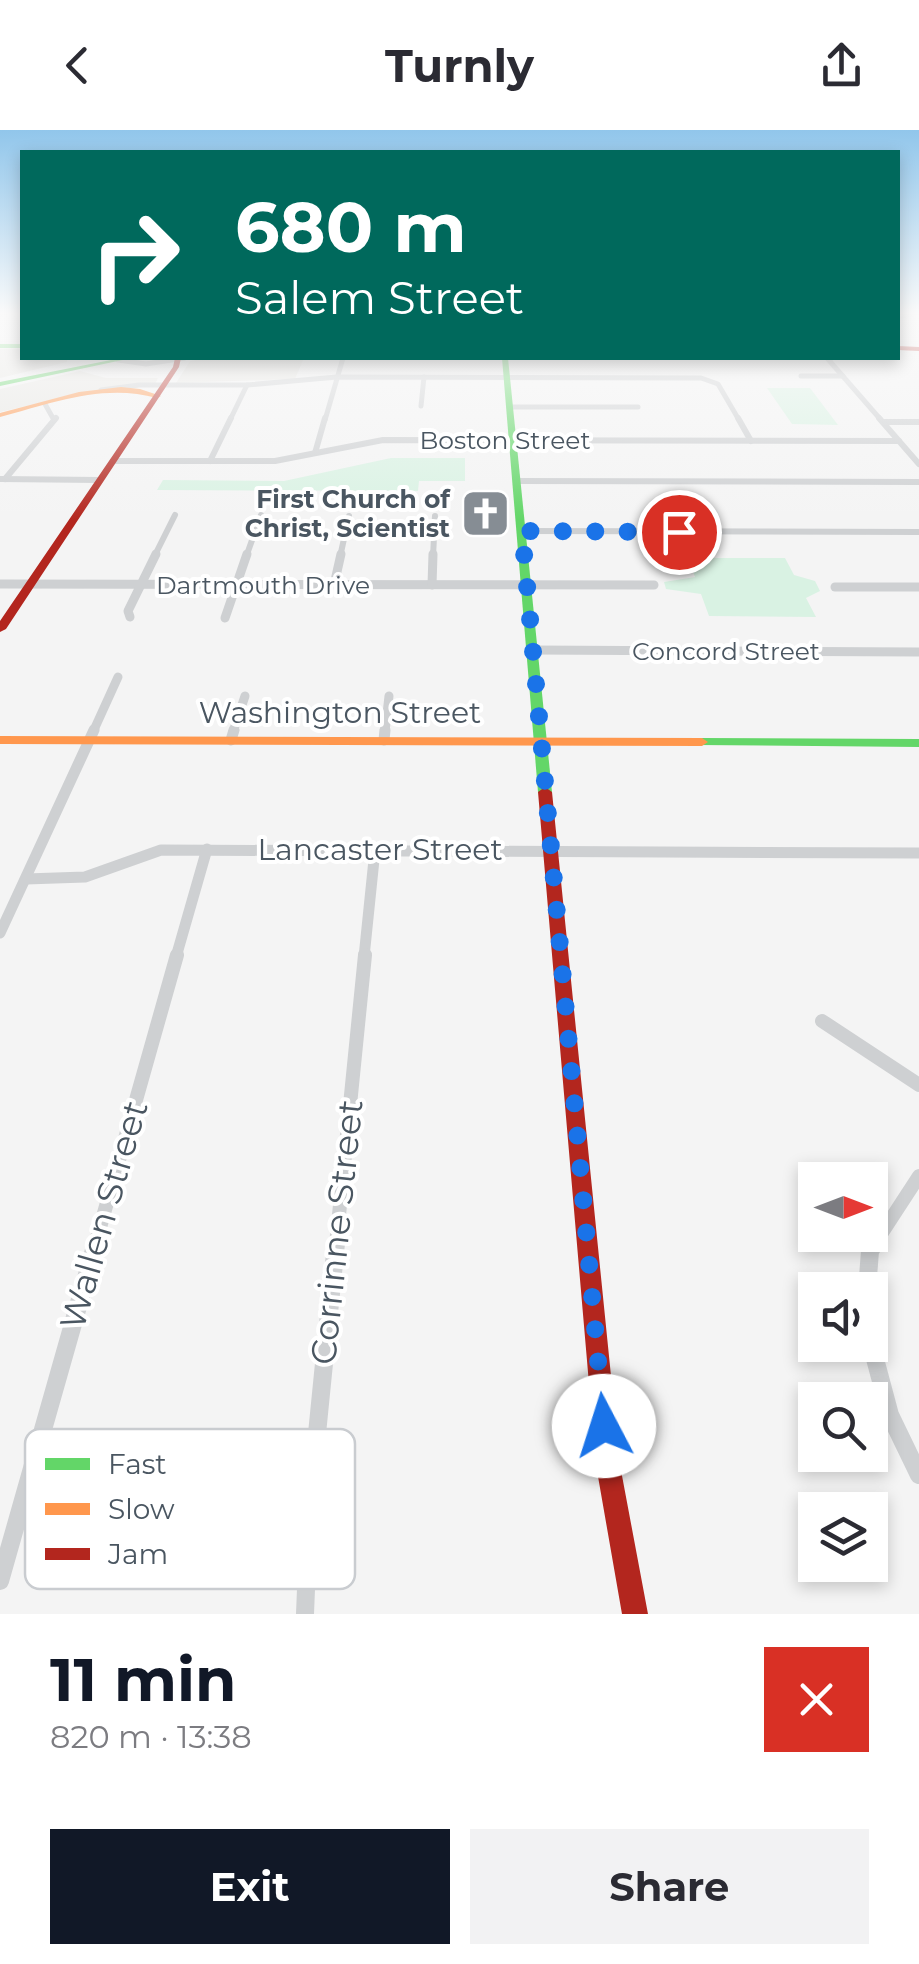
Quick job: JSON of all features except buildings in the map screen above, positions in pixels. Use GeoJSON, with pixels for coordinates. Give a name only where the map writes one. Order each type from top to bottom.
{"type":"FeatureCollection","features":[{"type":"Feature","properties":{"kind":"street"},"geometry":{"type":"LineString","coordinates":[[0,630],[165,382]]}},
{"type":"Feature","properties":{"kind":"street"},"geometry":{"type":"LineString","coordinates":[[0,415],[73,398],[140,389],[278,382]]}},
{"type":"Feature","properties":{"kind":"street"},"geometry":{"type":"LineString","coordinates":[[315,453],[335,382]]}},
{"type":"Feature","properties":{"kind":"street"},"geometry":{"type":"LineString","coordinates":[[422,406],[424,382]]}},
{"type":"Feature","properties":{"kind":"street"},"geometry":{"type":"LineString","coordinates":[[509,382],[608,1465],[635,1614]]}},
{"type":"Feature","properties":{"kind":"street"},"geometry":{"type":"LineString","coordinates":[[715,382],[751,440]]}},
{"type":"Feature","properties":{"kind":"street"},"geometry":{"type":"LineString","coordinates":[[848,382],[918,462]]}},
{"type":"Feature","properties":{"kind":"street"},"geometry":{"type":"LineString","coordinates":[[210,461],[247,385]]}},
{"type":"Feature","properties":{"kind":"street"},"geometry":{"type":"LineString","coordinates":[[2,479],[56,418],[44,404]]}},
{"type":"Feature","properties":{"kind":"street"},"geometry":{"type":"LineString","coordinates":[[511,406],[638,407]]}},
{"type":"Feature","properties":{"kind":"street"},"geometry":{"type":"LineString","coordinates":[[883,422],[919,422]]}},
{"type":"Feature","properties":{"kind":"street","name":"Boston Street"},"geometry":{"type":"LineString","coordinates":[[113,460],[275,461],[374,440],[899,441]]}},
{"type":"Feature","properties":{"kind":"street"},"geometry":{"type":"LineString","coordinates":[[2,479],[100,480]]}},
{"type":"Feature","properties":{"kind":"street"},"geometry":{"type":"LineString","coordinates":[[517,481],[919,482]]}},
{"type":"Feature","properties":{"kind":"street"},"geometry":{"type":"LineString","coordinates":[[130,617],[128,611],[176,515]]}},
{"type":"Feature","properties":{"kind":"street"},"geometry":{"type":"LineString","coordinates":[[225,618],[262,515]]}},
{"type":"Feature","properties":{"kind":"street"},"geometry":{"type":"LineString","coordinates":[[334,585],[349,516]]}},
{"type":"Feature","properties":{"kind":"street"},"geometry":{"type":"LineString","coordinates":[[432,585],[435,516]]}},
{"type":"Feature","properties":{"kind":"street"},"geometry":{"type":"LineString","coordinates":[[522,531],[919,532]]}},
{"type":"Feature","properties":{"kind":"street","name":"Dartmouth Drive"},"geometry":{"type":"LineString","coordinates":[[0,584],[654,586]]}},
{"type":"Feature","properties":{"kind":"street"},"geometry":{"type":"LineString","coordinates":[[835,586],[919,587]]}},
{"type":"Feature","properties":{"kind":"street","name":"Concord Street"},"geometry":{"type":"LineString","coordinates":[[533,650],[919,652]]}},
{"type":"Feature","properties":{"kind":"street"},"geometry":{"type":"LineString","coordinates":[[0,934],[118,677]]}},
{"type":"Feature","properties":{"kind":"street"},"geometry":{"type":"LineString","coordinates":[[231,740],[245,696]]}},
{"type":"Feature","properties":{"kind":"street"},"geometry":{"type":"LineString","coordinates":[[384,740],[389,696]]}},
{"type":"Feature","properties":{"kind":"street","name":"Washington Street"},"geometry":{"type":"LineString","coordinates":[[0,740],[919,743]]}},
{"type":"Feature","properties":{"kind":"street","name":"Lancaster Street"},"geometry":{"type":"LineString","coordinates":[[26,879],[70,880],[147,853],[208,849],[919,853]]}},
{"type":"Feature","properties":{"kind":"street","name":"Wallen Street"},"geometry":{"type":"LineString","coordinates":[[43,1429],[208,849]]}},
{"type":"Feature","properties":{"kind":"street","name":"Corrinne Street"},"geometry":{"type":"LineString","coordinates":[[318,1429],[375,850]]}},
{"type":"Feature","properties":{"kind":"street"},"geometry":{"type":"LineString","coordinates":[[822,1020],[919,1085]]}},
{"type":"Feature","properties":{"kind":"street"},"geometry":{"type":"LineString","coordinates":[[868,1272],[870,1251],[919,1176]]}},
{"type":"Feature","properties":{"kind":"street"},"geometry":{"type":"LineString","coordinates":[[876,1362],[890,1416],[919,1474]]}},
{"type":"Feature","properties":{"kind":"street","name":"Wallen Street"},"geometry":{"type":"LineString","coordinates":[[0,1580],[25,1492]]}},
{"type":"Feature","properties":{"kind":"street","name":"Corrinne Street"},"geometry":{"type":"LineString","coordinates":[[306,1614],[307,1589]]}},
{"type":"Feature","properties":{"kind":"shaded area"},"geometry":{"type":"Polygon","coordinates":[[[30,382],[156,382],[107,388],[0,412],[0,389],[30,382]]]}},
{"type":"Feature","properties":{"kind":"green space"},"geometry":{"type":"Polygon","coordinates":[[[767,388],[810,388],[838,425],[792,424],[767,388]]]}},
{"type":"Feature","properties":{"kind":"green space"},"geometry":{"type":"Polygon","coordinates":[[[391,458],[465,458],[465,481],[419,481],[418,491],[157,490],[163,480],[284,481],[391,458]]]}},
{"type":"Feature","properties":{"kind":"green space"},"geometry":{"type":"Polygon","coordinates":[[[688,558],[785,558],[794,575],[815,581],[820,591],[806,598],[816,617],[709,616],[701,594],[666,589],[664,582],[695,577],[688,558]]]}},
{"type":"Feature","properties":{"kind":"traffic: fast"},"geometry":{"type":"LineString","coordinates":[[0,384],[9,382]]}},
{"type":"Feature","properties":{"kind":"traffic: fast"},"geometry":{"type":"LineString","coordinates":[[507,382],[545,792]]}},
{"type":"Feature","properties":{"kind":"traffic: fast"},"geometry":{"type":"LineString","coordinates":[[702,742],[919,743]]}},
{"type":"Feature","properties":{"kind":"traffic: slow"},"geometry":{"type":"LineString","coordinates":[[0,415],[100,391],[121,389],[157,396]]}},
{"type":"Feature","properties":{"kind":"traffic: slow"},"geometry":{"type":"LineString","coordinates":[[0,740],[702,742]]}},
{"type":"Feature","properties":{"kind":"traffic: jam"},"geometry":{"type":"LineString","coordinates":[[0,629],[166,382]]}},
{"type":"Feature","properties":{"kind":"traffic: jam"},"geometry":{"type":"LineString","coordinates":[[545,792],[608,1465],[635,1614]]}},
{"type":"Feature","properties":{"kind":"place","name":"First Church of Christ, Scientist"},"geometry":{"type":"Point","coordinates":[485,513]}},
{"type":"Feature","properties":{"kind":"route"},"geometry":{"type":"LineString","coordinates":[[604,1426],[522,531],[679,532]]}}]}
